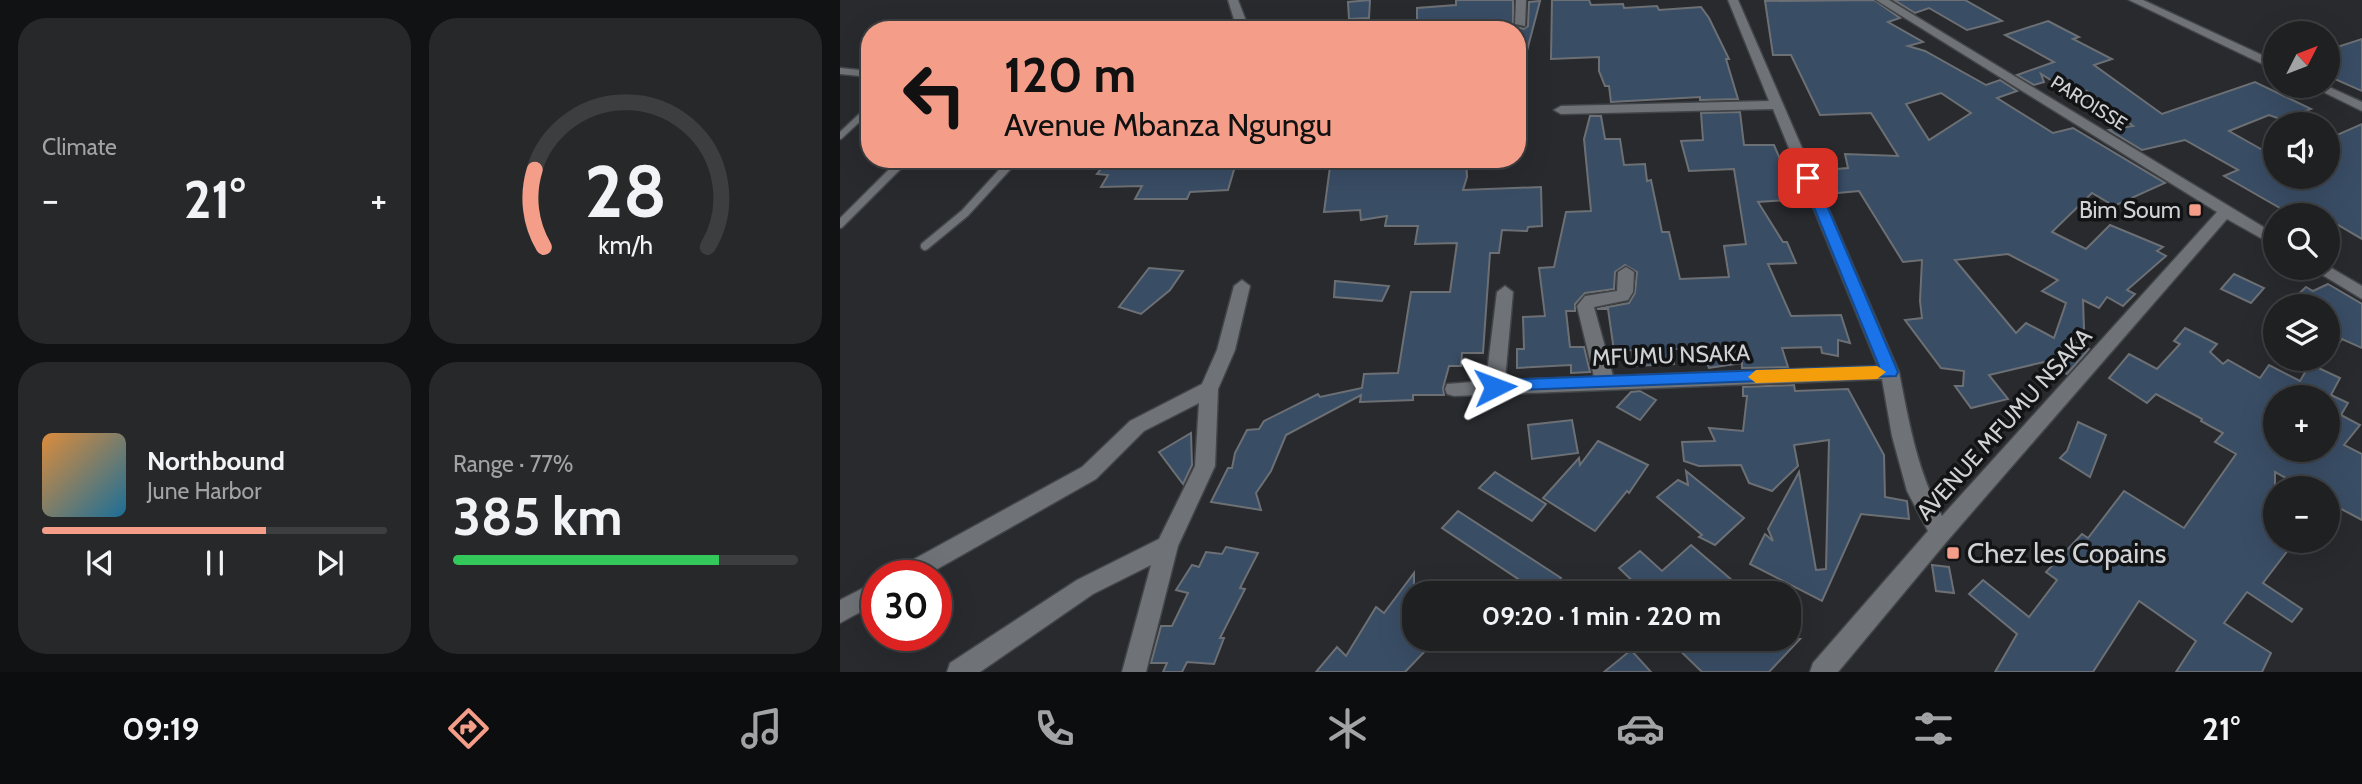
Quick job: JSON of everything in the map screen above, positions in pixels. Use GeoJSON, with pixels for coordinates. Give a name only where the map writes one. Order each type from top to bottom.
{"type":"FeatureCollection","features":[{"type":"Feature","properties":{"kind":"street"},"geometry":{"type":"LineString","coordinates":[[1233,0],[1240,21]]}},
{"type":"Feature","properties":{"kind":"street"},"geometry":{"type":"LineString","coordinates":[[1521,0],[1521,21]]}},
{"type":"Feature","properties":{"kind":"street"},"geometry":{"type":"LineString","coordinates":[[1733,0],[1890,372],[1902,436],[1917,491],[1940,533]]}},
{"type":"Feature","properties":{"kind":"street","name":"PAROISSE"},"geometry":{"type":"LineString","coordinates":[[1881,0],[2263,235]]}},
{"type":"Feature","properties":{"kind":"street"},"geometry":{"type":"LineString","coordinates":[[2133,0],[2263,60]]}},
{"type":"Feature","properties":{"kind":"street"},"geometry":{"type":"LineString","coordinates":[[2340,97],[2362,107]]}},
{"type":"Feature","properties":{"kind":"street"},"geometry":{"type":"LineString","coordinates":[[1561,110],[1778,105]]}},
{"type":"Feature","properties":{"kind":"street","name":"AVENUE MFUMU NSAKA"},"geometry":{"type":"LineString","coordinates":[[1822,672],[1940,533],[2225,212]]}},
{"type":"Feature","properties":{"kind":"street"},"geometry":{"type":"LineString","coordinates":[[1605,382],[1585,306],[1591,300],[1622,296],[1625,292],[1626,272]]}},
{"type":"Feature","properties":{"kind":"street"},"geometry":{"type":"LineString","coordinates":[[2340,280],[2362,293]]}},
{"type":"Feature","properties":{"kind":"street"},"geometry":{"type":"LineString","coordinates":[[1134,672],[1167,546],[1205,466],[1209,389],[1226,350],[1242,286]]}},
{"type":"Feature","properties":{"kind":"street"},"geometry":{"type":"LineString","coordinates":[[1495,387],[1505,292]]}},
{"type":"Feature","properties":{"kind":"street","name":"MFUMU NSAKA"},"geometry":{"type":"LineString","coordinates":[[1454,388],[1890,372]]}},
{"type":"Feature","properties":{"kind":"street"},"geometry":{"type":"LineString","coordinates":[[933,560],[1089,474],[1137,426],[1209,389]]}},
{"type":"Feature","properties":{"kind":"street"},"geometry":{"type":"LineString","coordinates":[[959,672],[1085,587],[1167,546]]}},
{"type":"Feature","properties":{"kind":"street"},"geometry":{"type":"LineString","coordinates":[[840,612],[861,600]]}},
{"type":"Feature","properties":{"kind":"lane"},"geometry":{"type":"LineString","coordinates":[[840,71],[861,73]]}},
{"type":"Feature","properties":{"kind":"lane"},"geometry":{"type":"LineString","coordinates":[[840,136],[861,116]]}},
{"type":"Feature","properties":{"kind":"lane"},"geometry":{"type":"LineString","coordinates":[[840,224],[896,168]]}},
{"type":"Feature","properties":{"kind":"lane"},"geometry":{"type":"LineString","coordinates":[[925,246],[981,198],[1007,168]]}},
{"type":"Feature","properties":{"kind":"building"},"geometry":{"type":"Polygon","coordinates":[[[1370,0],[1369,18],[1349,19],[1348,2],[1370,0]]]}},
{"type":"Feature","properties":{"kind":"building"},"geometry":{"type":"Polygon","coordinates":[[[1456,0],[1513,0],[1513,21],[1417,21],[1417,8],[1456,5],[1456,0]]]}},
{"type":"Feature","properties":{"kind":"building"},"geometry":{"type":"Polygon","coordinates":[[[1552,0],[1589,0],[1591,5],[1623,4],[1624,8],[1657,6],[1659,10],[1701,7],[1729,59],[1726,59],[1738,99],[1700,100],[1700,97],[1611,102],[1609,86],[1605,86],[1599,71],[1599,57],[1551,59],[1552,0]]]}},
{"type":"Feature","properties":{"kind":"building"},"geometry":{"type":"Polygon","coordinates":[[[1874,0],[1900,18],[1888,22],[1923,42],[1908,46],[1925,51],[1986,85],[2000,80],[2017,91],[1997,98],[2053,133],[2073,128],[2165,183],[2114,206],[2092,193],[2052,232],[2086,249],[2110,225],[2163,247],[2157,251],[2166,256],[2127,290],[2135,294],[2123,306],[2107,297],[2099,308],[2083,300],[2084,329],[2074,342],[2089,349],[2067,374],[2044,362],[1989,375],[2008,399],[1971,408],[1955,386],[1963,386],[1964,371],[1941,368],[1905,320],[1922,318],[1922,260],[1903,262],[1859,191],[1838,193],[1822,170],[1848,168],[1845,154],[1898,156],[1871,113],[1820,115],[1791,55],[1773,55],[1765,1],[1874,0]],[[1941,93],[1906,104],[1929,140],[1971,113],[1941,93]],[[2008,254],[1955,260],[2016,333],[2026,323],[2054,338],[2066,303],[2042,291],[2058,280],[2008,254]]]}},
{"type":"Feature","properties":{"kind":"building"},"geometry":{"type":"Polygon","coordinates":[[[1894,0],[1965,0],[2002,21],[1967,30],[1929,8],[1915,13],[1894,0]]]}},
{"type":"Feature","properties":{"kind":"building"},"geometry":{"type":"Polygon","coordinates":[[[1540,1],[1526,55],[1529,2],[1540,1]]]}},
{"type":"Feature","properties":{"kind":"building"},"geometry":{"type":"Polygon","coordinates":[[[2048,21],[2079,37],[2073,39],[2112,59],[2094,65],[2162,114],[2255,82],[2263,86],[2263,98],[2288,98],[2311,109],[2303,112],[2263,112],[2263,117],[2229,131],[2263,150],[2263,189],[2340,189],[2340,134],[2362,124],[2362,239],[2340,226],[2340,203],[2271,203],[2224,176],[2238,170],[2185,140],[2142,150],[2109,130],[2133,126],[2087,91],[2073,98],[2061,91],[2062,87],[2041,74],[2044,82],[2034,85],[2017,75],[2054,62],[2005,35],[2048,21]]]}},
{"type":"Feature","properties":{"kind":"building"},"geometry":{"type":"Polygon","coordinates":[[[2362,39],[2362,91],[2340,81],[2340,46],[2362,39]]]}},
{"type":"Feature","properties":{"kind":"building"},"geometry":{"type":"Polygon","coordinates":[[[1740,112],[1744,145],[1774,145],[1792,187],[1787,187],[1789,200],[1758,202],[1783,242],[1787,242],[1796,263],[1768,264],[1791,316],[1841,315],[1850,343],[1838,340],[1838,356],[1822,353],[1821,347],[1782,348],[1788,367],[1742,368],[1742,363],[1709,368],[1702,349],[1673,349],[1674,364],[1634,366],[1632,350],[1614,351],[1608,309],[1597,309],[1629,303],[1635,293],[1637,272],[1625,265],[1615,272],[1614,289],[1585,293],[1575,304],[1575,311],[1566,311],[1570,347],[1584,347],[1590,372],[1571,373],[1571,365],[1517,368],[1517,349],[1524,349],[1523,317],[1545,316],[1539,268],[1554,267],[1566,212],[1591,211],[1584,139],[1590,116],[1601,116],[1605,139],[1620,139],[1624,165],[1645,164],[1647,181],[1651,180],[1662,232],[1669,232],[1680,279],[1729,277],[1724,246],[1746,244],[1734,169],[1689,171],[1681,141],[1703,140],[1701,113],[1740,112]]]}},
{"type":"Feature","properties":{"kind":"building"},"geometry":{"type":"Polygon","coordinates":[[[1102,168],[1235,168],[1228,190],[1190,192],[1187,199],[1135,199],[1142,186],[1101,187],[1108,175],[1097,174],[1102,168]]]}},
{"type":"Feature","properties":{"kind":"building"},"geometry":{"type":"Polygon","coordinates":[[[1330,168],[1466,168],[1463,190],[1541,187],[1542,226],[1528,227],[1527,231],[1502,230],[1499,253],[1490,253],[1483,353],[1462,353],[1461,366],[1449,366],[1443,388],[1444,395],[1413,395],[1413,400],[1360,402],[1361,395],[1286,435],[1271,471],[1256,493],[1261,510],[1211,502],[1228,468],[1232,468],[1235,453],[1247,430],[1259,429],[1264,421],[1318,394],[1320,397],[1362,388],[1364,374],[1398,373],[1411,292],[1450,292],[1457,243],[1415,244],[1418,226],[1385,226],[1387,216],[1361,220],[1360,210],[1324,212],[1330,168]]]}},
{"type":"Feature","properties":{"kind":"building"},"geometry":{"type":"Polygon","coordinates":[[[1149,268],[1183,271],[1170,290],[1141,314],[1119,307],[1149,268]]]}},
{"type":"Feature","properties":{"kind":"building"},"geometry":{"type":"Polygon","coordinates":[[[2234,274],[2264,288],[2251,303],[2221,289],[2234,274]]]}},
{"type":"Feature","properties":{"kind":"building"},"geometry":{"type":"Polygon","coordinates":[[[1335,281],[1389,286],[1382,301],[1334,297],[1335,281]]]}},
{"type":"Feature","properties":{"kind":"building"},"geometry":{"type":"Polygon","coordinates":[[[2328,284],[2362,304],[2362,348],[2342,339],[2340,342],[2340,294],[2299,294],[2306,287],[2313,291],[2328,284]]]}},
{"type":"Feature","properties":{"kind":"building"},"geometry":{"type":"Polygon","coordinates":[[[2185,328],[2217,344],[2210,352],[2223,364],[2228,360],[2260,378],[2265,371],[2281,371],[2300,381],[2306,371],[2325,371],[2340,378],[2336,385],[2263,385],[2263,462],[2340,462],[2340,399],[2348,403],[2341,415],[2360,425],[2344,445],[2362,454],[2362,520],[2340,508],[2340,476],[2282,476],[2275,472],[2275,476],[2263,476],[2263,553],[2286,553],[2263,583],[2302,609],[2292,622],[2247,592],[2224,623],[2271,653],[2262,672],[2176,672],[2196,641],[2139,601],[2093,672],[1995,672],[2017,634],[1969,594],[1983,580],[2029,617],[2057,580],[2046,572],[2082,534],[2088,538],[2124,491],[2184,528],[2236,454],[2215,442],[2223,433],[2201,421],[2202,419],[2156,394],[2147,403],[2109,378],[2129,354],[2157,369],[2180,344],[2174,341],[2185,328]]]}},
{"type":"Feature","properties":{"kind":"building"},"geometry":{"type":"Polygon","coordinates":[[[1794,385],[1795,391],[1848,389],[1884,455],[1885,497],[1907,501],[1909,519],[1861,514],[1822,601],[1801,590],[1801,581],[1783,581],[1750,564],[1765,534],[1773,541],[1768,529],[1799,472],[1816,570],[1826,569],[1829,440],[1794,445],[1798,466],[1772,491],[1749,483],[1741,465],[1699,466],[1684,461],[1682,442],[1715,441],[1709,428],[1743,431],[1747,396],[1743,396],[1743,387],[1794,385]]]}},
{"type":"Feature","properties":{"kind":"building"},"geometry":{"type":"Polygon","coordinates":[[[1640,391],[1656,400],[1640,420],[1617,407],[1631,392],[1640,391]]]}},
{"type":"Feature","properties":{"kind":"building"},"geometry":{"type":"Polygon","coordinates":[[[1572,420],[1578,453],[1532,459],[1528,425],[1572,420]]]}},
{"type":"Feature","properties":{"kind":"building"},"geometry":{"type":"Polygon","coordinates":[[[2078,422],[2106,435],[2090,477],[2060,458],[2067,451],[2078,422]]]}},
{"type":"Feature","properties":{"kind":"building"},"geometry":{"type":"Polygon","coordinates":[[[1191,433],[1192,465],[1183,484],[1159,452],[1191,433]]]}},
{"type":"Feature","properties":{"kind":"building"},"geometry":{"type":"Polygon","coordinates":[[[1598,441],[1648,465],[1629,493],[1627,491],[1595,531],[1543,498],[1579,458],[1580,465],[1598,441]]]}},
{"type":"Feature","properties":{"kind":"building"},"geometry":{"type":"Polygon","coordinates":[[[1686,471],[1744,518],[1715,545],[1699,537],[1702,535],[1657,497],[1678,480],[1688,485],[1686,471]]]}},
{"type":"Feature","properties":{"kind":"building"},"geometry":{"type":"Polygon","coordinates":[[[1495,472],[1546,504],[1532,521],[1479,488],[1495,472]]]}},
{"type":"Feature","properties":{"kind":"building"},"geometry":{"type":"Polygon","coordinates":[[[1458,511],[1561,578],[1559,581],[1521,581],[1442,528],[1458,511]]]}},
{"type":"Feature","properties":{"kind":"building"},"geometry":{"type":"Polygon","coordinates":[[[1691,545],[1733,581],[1633,581],[1619,568],[1640,551],[1662,571],[1691,545]]]}},
{"type":"Feature","properties":{"kind":"building"},"geometry":{"type":"Polygon","coordinates":[[[1226,547],[1258,553],[1240,588],[1245,589],[1220,638],[1224,638],[1214,664],[1187,662],[1182,672],[1163,672],[1167,663],[1151,663],[1161,626],[1172,626],[1188,593],[1176,590],[1192,565],[1199,567],[1206,552],[1222,554],[1226,547]]]}},
{"type":"Feature","properties":{"kind":"building"},"geometry":{"type":"Polygon","coordinates":[[[1932,565],[1949,567],[1954,593],[1936,591],[1932,565]]]}},
{"type":"Feature","properties":{"kind":"building"},"geometry":{"type":"Polygon","coordinates":[[[1402,589],[1402,651],[1425,651],[1405,672],[1316,672],[1337,647],[1346,656],[1376,607],[1384,613],[1402,589]]]}},
{"type":"Feature","properties":{"kind":"building"},"geometry":{"type":"Polygon","coordinates":[[[1632,651],[1651,672],[1604,672],[1632,651]]]}},
{"type":"Feature","properties":{"kind":"building"},"geometry":{"type":"Polygon","coordinates":[[[1680,651],[1789,651],[1769,672],[1702,672],[1680,651]]]}},
{"type":"Feature","properties":{"kind":"slow traffic"},"geometry":{"type":"LineString","coordinates":[[1756,377],[1877,372]]}},
{"type":"Feature","properties":{"kind":"place","name":"Bim Soum"},"geometry":{"type":"Point","coordinates":[2195,210]}},
{"type":"Feature","properties":{"kind":"place","name":"Chez les Copains"},"geometry":{"type":"Point","coordinates":[1953,553]}},
{"type":"Feature","properties":{"kind":"route"},"geometry":{"type":"LineString","coordinates":[[1495,387],[1890,372],[1808,178]]}}]}
